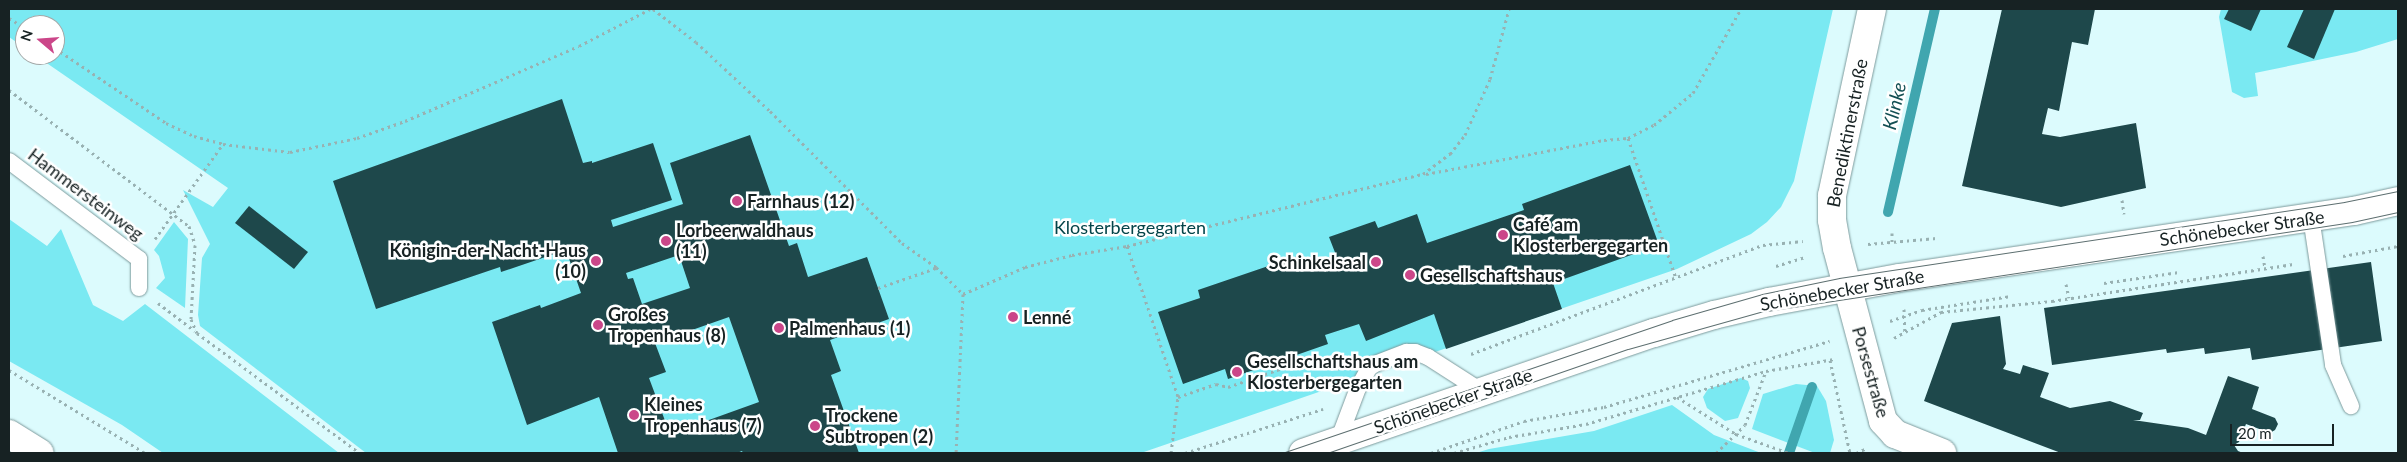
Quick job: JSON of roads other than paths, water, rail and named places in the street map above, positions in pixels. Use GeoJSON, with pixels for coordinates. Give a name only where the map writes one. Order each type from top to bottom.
{"type":"FeatureCollection","features":[{"type":"Feature","properties":{"kind":"main road","name":"Benediktinerstraße"},"geometry":{"type":"LineString","coordinates":[[1848,287],[1834,235],[1831,204],[1872,9]]}},
{"type":"Feature","properties":{"kind":"main road","name":"Schönebecker Straße"},"geometry":{"type":"LineString","coordinates":[[1303,453],[1481,391],[1714,315],[1848,287],[2354,211],[2398,201]]}},
{"type":"Feature","properties":{"kind":"main road","name":"Porsestraße"},"geometry":{"type":"LineString","coordinates":[[1848,287],[1880,413],[1887,426],[1894,434],[1942,453]]}},
{"type":"Feature","properties":{"kind":"main road"},"geometry":{"type":"LineString","coordinates":[[9,434],[40,453]]}},
{"type":"Feature","properties":{"kind":"lane","name":"Hammersteinweg"},"geometry":{"type":"LineString","coordinates":[[9,161],[139,259],[139,288]]}},
{"type":"Feature","properties":{"kind":"lane"},"geometry":{"type":"LineString","coordinates":[[2311,217],[2333,365],[2351,406]]}},
{"type":"Feature","properties":{"kind":"lane"},"geometry":{"type":"LineString","coordinates":[[1338,441],[1364,375],[1374,364],[1409,351],[1441,365],[1481,391]]}},
{"type":"Feature","properties":{"kind":"waterway","name":"Klinke"},"geometry":{"type":"LineString","coordinates":[[1888,212],[1935,9]]}},
{"type":"Feature","properties":{"kind":"waterway","name":"Klinke"},"geometry":{"type":"LineString","coordinates":[[1789,453],[1812,387]]}},
{"type":"Feature","properties":{"kind":"tram line"},"geometry":{"type":"LineString","coordinates":[[1282,453],[1672,320],[1762,294],[1839,278],[2344,202],[2398,191]]}},
{"type":"Feature","properties":{"kind":"tram line"},"geometry":{"type":"LineString","coordinates":[[1327,453],[1628,349],[1760,312],[2352,222],[2398,212]]}},
{"type":"Feature","properties":{"kind":"place","name":"Farnhaus (12)"},"geometry":{"type":"Point","coordinates":[737,201]}},
{"type":"Feature","properties":{"kind":"place","name":"Café am Klosterbergegarten"},"geometry":{"type":"Point","coordinates":[1503,235]}},
{"type":"Feature","properties":{"kind":"place","name":"Lorbeerwaldhaus (11)"},"geometry":{"type":"Point","coordinates":[666,241]}},
{"type":"Feature","properties":{"kind":"place","name":"Königin-der-Nacht-Haus (10)"},"geometry":{"type":"Point","coordinates":[596,261]}},
{"type":"Feature","properties":{"kind":"place","name":"Schinkelsaal"},"geometry":{"type":"Point","coordinates":[1376,262]}},
{"type":"Feature","properties":{"kind":"place","name":"Gesellschaftshaus"},"geometry":{"type":"Point","coordinates":[1410,275]}},
{"type":"Feature","properties":{"kind":"place","name":"Lenné"},"geometry":{"type":"Point","coordinates":[1013,317]}},
{"type":"Feature","properties":{"kind":"place","name":"Großes Tropenhaus (8)"},"geometry":{"type":"Point","coordinates":[598,325]}},
{"type":"Feature","properties":{"kind":"place","name":"Palmenhaus (1)"},"geometry":{"type":"Point","coordinates":[779,328]}},
{"type":"Feature","properties":{"kind":"place","name":"Gesellschaftshaus am Klosterbergegarten"},"geometry":{"type":"Point","coordinates":[1237,372]}},
{"type":"Feature","properties":{"kind":"place","name":"Kleines Tropenhaus (7)"},"geometry":{"type":"Point","coordinates":[634,415]}},
{"type":"Feature","properties":{"kind":"place","name":"Trockene Subtropen (2)"},"geometry":{"type":"Point","coordinates":[815,426]}},
{"type":"Feature","properties":{"kind":"park label","name":"Klosterbergegarten"},"geometry":{"type":"Point","coordinates":[1130,227]}}]}
